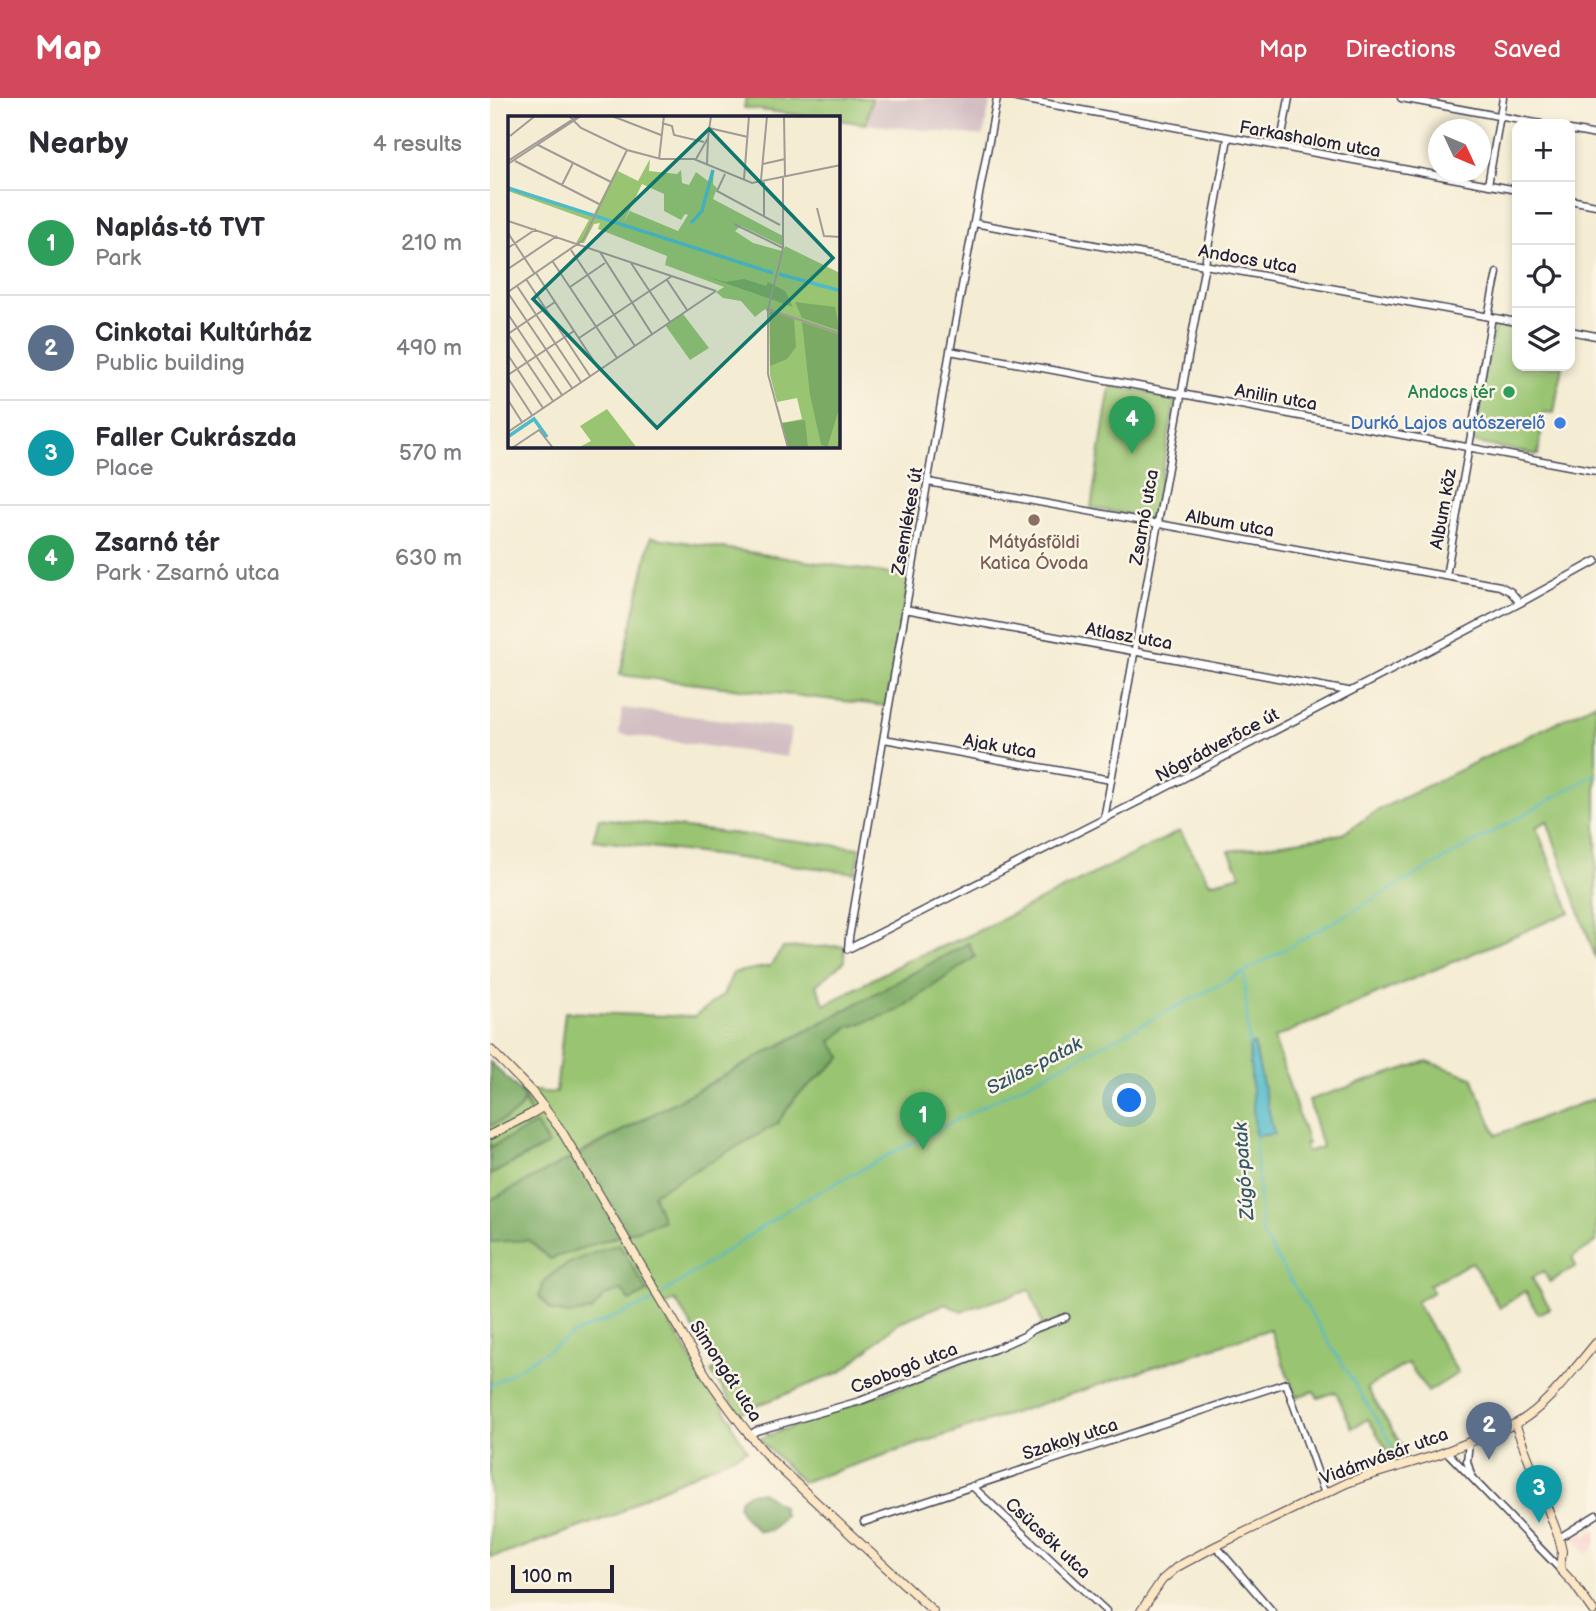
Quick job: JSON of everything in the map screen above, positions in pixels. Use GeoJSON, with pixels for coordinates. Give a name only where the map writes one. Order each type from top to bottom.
{"type":"FeatureCollection","features":[{"type":"Feature","properties":{"kind":"main road","name":"Simongát utca"},"geometry":{"type":"LineString","coordinates":[[490,1049],[544,1106],[576,1152],[730,1412],[772,1461],[933,1611]]}},
{"type":"Feature","properties":{"kind":"main road"},"geometry":{"type":"LineString","coordinates":[[490,1135],[544,1106]]}},
{"type":"Feature","properties":{"kind":"main road","name":"Vidámvásár utca"},"geometry":{"type":"LineString","coordinates":[[1141,1611],[1167,1574],[1216,1546],[1364,1477],[1446,1451],[1527,1418],[1596,1343]]}},
{"type":"Feature","properties":{"kind":"main road"},"geometry":{"type":"LineString","coordinates":[[1516,1424],[1559,1538],[1562,1551],[1560,1569],[1593,1611]]}},
{"type":"Feature","properties":{"kind":"street","name":"Zsemlékes út"},"geometry":{"type":"LineString","coordinates":[[848,949],[950,351],[997,98]]}},
{"type":"Feature","properties":{"kind":"street","name":"Farkashalom utca"},"geometry":{"type":"LineString","coordinates":[[1016,98],[1512,189]]}},
{"type":"Feature","properties":{"kind":"street"},"geometry":{"type":"LineString","coordinates":[[1280,147],[1289,98]]}},
{"type":"Feature","properties":{"kind":"street"},"geometry":{"type":"LineString","coordinates":[[1401,98],[1515,119]]}},
{"type":"Feature","properties":{"kind":"street"},"geometry":{"type":"LineString","coordinates":[[1488,185],[1503,98]]}},
{"type":"Feature","properties":{"kind":"street"},"geometry":{"type":"LineString","coordinates":[[1575,131],[1596,135]]}},
{"type":"Feature","properties":{"kind":"street","name":"Zsarnó utca"},"geometry":{"type":"LineString","coordinates":[[1104,819],[1228,138]]}},
{"type":"Feature","properties":{"kind":"street"},"geometry":{"type":"LineString","coordinates":[[1575,201],[1596,205]]}},
{"type":"Feature","properties":{"kind":"street","name":"Andocs utca"},"geometry":{"type":"LineString","coordinates":[[974,223],[1512,321]]}},
{"type":"Feature","properties":{"kind":"street"},"geometry":{"type":"LineString","coordinates":[[1469,446],[1497,273]]}},
{"type":"Feature","properties":{"kind":"street"},"geometry":{"type":"LineString","coordinates":[[1575,332],[1596,336]]}},
{"type":"Feature","properties":{"kind":"street","name":"Anilin utca"},"geometry":{"type":"LineString","coordinates":[[950,351],[1596,471]]}},
{"type":"Feature","properties":{"kind":"street","name":"Album köz"},"geometry":{"type":"LineString","coordinates":[[1446,576],[1469,446]]}},
{"type":"Feature","properties":{"kind":"street","name":"Album utca"},"geometry":{"type":"LineString","coordinates":[[928,482],[1506,588],[1520,603]]}},
{"type":"Feature","properties":{"kind":"street","name":"Nógrádverőce út"},"geometry":{"type":"LineString","coordinates":[[848,949],[1104,819],[1596,561]]}},
{"type":"Feature","properties":{"kind":"street","name":"Atlasz utca"},"geometry":{"type":"LineString","coordinates":[[905,609],[1349,691]]}},
{"type":"Feature","properties":{"kind":"street","name":"Ajak utca"},"geometry":{"type":"LineString","coordinates":[[884,739],[1111,780]]}},
{"type":"Feature","properties":{"kind":"street","name":"Csobogó utca"},"geometry":{"type":"LineString","coordinates":[[749,1436],[756,1431],[860,1401],[995,1349],[1032,1330],[1066,1317]]}},
{"type":"Feature","properties":{"kind":"street","name":"Szakoly utca"},"geometry":{"type":"LineString","coordinates":[[864,1522],[1286,1383],[1325,1494]]}},
{"type":"Feature","properties":{"kind":"street"},"geometry":{"type":"LineString","coordinates":[[1469,1442],[1467,1461],[1471,1477]]}},
{"type":"Feature","properties":{"kind":"street"},"geometry":{"type":"LineString","coordinates":[[1446,1451],[1560,1569]]}},
{"type":"Feature","properties":{"kind":"street","name":"Csücsök utca"},"geometry":{"type":"LineString","coordinates":[[972,1486],[1106,1611]]}},
{"type":"Feature","properties":{"kind":"street"},"geometry":{"type":"LineString","coordinates":[[1559,1538],[1596,1515]]}},
{"type":"Feature","properties":{"kind":"street"},"geometry":{"type":"LineString","coordinates":[[1216,1546],[1272,1611]]}},
{"type":"Feature","properties":{"kind":"shaded area"},"geometry":{"type":"Polygon","coordinates":[[[872,98],[991,99],[983,136],[866,124],[872,98]]]}},
{"type":"Feature","properties":{"kind":"shaded area"},"geometry":{"type":"Polygon","coordinates":[[[622,708],[791,728],[787,757],[619,734],[622,708]]]}},
{"type":"Feature","properties":{"kind":"shaded area"},"geometry":{"type":"Polygon","coordinates":[[[1581,1527],[1586,1536],[1596,1530],[1596,1542],[1592,1545],[1594,1548],[1585,1554],[1572,1533],[1581,1527]]]}},
{"type":"Feature","properties":{"kind":"green space"},"geometry":{"type":"Polygon","coordinates":[[[746,98],[872,98],[866,124],[840,120],[840,116],[807,116],[744,108],[746,98]]]}},
{"type":"Feature","properties":{"kind":"green space"},"geometry":{"type":"Polygon","coordinates":[[[1494,326],[1512,329],[1512,371],[1561,371],[1554,413],[1544,412],[1538,455],[1471,442],[1494,326]]]}},
{"type":"Feature","properties":{"kind":"green space"},"geometry":{"type":"Polygon","coordinates":[[[1110,386],[1176,397],[1153,519],[1091,508],[1110,386]]]}},
{"type":"Feature","properties":{"kind":"green space"},"geometry":{"type":"Polygon","coordinates":[[[651,537],[910,577],[886,706],[620,675],[651,537]]]}},
{"type":"Feature","properties":{"kind":"green space"},"geometry":{"type":"Polygon","coordinates":[[[1596,703],[1596,959],[1547,821],[1536,827],[1570,912],[1274,1038],[1308,1144],[1305,1144],[1307,1152],[1322,1147],[1309,1100],[1427,1061],[1472,1077],[1496,1135],[1596,1098],[1596,1242],[1572,1258],[1576,1266],[1550,1282],[1544,1271],[1532,1278],[1550,1308],[1538,1314],[1525,1291],[1500,1308],[1472,1262],[1429,1285],[1433,1292],[1416,1302],[1458,1373],[1428,1392],[1408,1363],[1367,1388],[1406,1453],[1392,1458],[1368,1419],[1352,1428],[1336,1392],[1318,1398],[1314,1391],[1296,1397],[1270,1329],[802,1482],[759,1439],[1029,1339],[1042,1324],[1030,1290],[961,1311],[945,1304],[899,1322],[843,1371],[739,1413],[711,1372],[718,1367],[675,1300],[661,1309],[732,1420],[732,1425],[747,1450],[642,1498],[617,1514],[490,1557],[490,1064],[523,1099],[535,1122],[519,1090],[556,1093],[565,1012],[694,1017],[723,995],[733,973],[770,966],[783,948],[844,946],[845,961],[816,985],[825,1005],[908,960],[968,936],[1180,831],[1210,883],[1241,875],[1229,851],[1342,834],[1380,809],[1596,703]],[[969,943],[570,1159],[595,1151],[973,954],[969,943]]]}},
{"type":"Feature","properties":{"kind":"green space"},"geometry":{"type":"Polygon","coordinates":[[[599,818],[860,848],[856,873],[593,840],[599,818]]]}},
{"type":"Feature","properties":{"kind":"green space"},"geometry":{"type":"Polygon","coordinates":[[[968,943],[975,957],[897,1011],[847,1028],[831,1042],[842,1057],[796,1097],[777,1124],[653,1194],[663,1221],[550,1259],[528,1240],[490,1242],[490,1200],[968,943]]]}},
{"type":"Feature","properties":{"kind":"green space"},"geometry":{"type":"Polygon","coordinates":[[[490,1062],[524,1098],[516,1112],[490,1126],[490,1062]]]}},
{"type":"Feature","properties":{"kind":"green space"},"geometry":{"type":"Polygon","coordinates":[[[536,1124],[548,1145],[490,1175],[490,1147],[536,1124]]]}},
{"type":"Feature","properties":{"kind":"green space"},"geometry":{"type":"Polygon","coordinates":[[[619,1244],[648,1292],[630,1301],[622,1290],[604,1296],[592,1311],[569,1314],[552,1311],[539,1296],[545,1282],[553,1273],[580,1258],[619,1244]]]}},
{"type":"Feature","properties":{"kind":"green space"},"geometry":{"type":"Polygon","coordinates":[[[754,1492],[762,1492],[782,1506],[784,1515],[771,1530],[758,1531],[740,1510],[740,1500],[754,1492]]]}},
{"type":"Feature","properties":{"kind":"water"},"geometry":{"type":"Polygon","coordinates":[[[1254,1044],[1274,1134],[1255,1136],[1249,1045],[1254,1044]]]}},
{"type":"Feature","properties":{"kind":"waterway","name":"Szilas-patak"},"geometry":{"type":"LineString","coordinates":[[662,1294],[793,1206],[1244,972],[1596,774]]}},
{"type":"Feature","properties":{"kind":"waterway","name":"Zúgó-patak"},"geometry":{"type":"LineString","coordinates":[[1244,972],[1249,1046]]}},
{"type":"Feature","properties":{"kind":"waterway","name":"Zúgó-patak"},"geometry":{"type":"LineString","coordinates":[[1255,1135],[1262,1234],[1399,1456]]}},
{"type":"Feature","properties":{"kind":"waterway","name":"Szilas-patak"},"geometry":{"type":"LineString","coordinates":[[490,1386],[577,1332],[658,1297]]}},
{"type":"Feature","properties":{"kind":"place","name":"Andocs tér"},"geometry":{"type":"Point","coordinates":[1509,392]}},
{"type":"Feature","properties":{"kind":"place","name":"Durkó Lajos autószerelő"},"geometry":{"type":"Point","coordinates":[1560,423]}},
{"type":"Feature","properties":{"kind":"place","name":"Zsarnó tér"},"geometry":{"type":"Point","coordinates":[1132,454]}},
{"type":"Feature","properties":{"kind":"place","name":"Mátyásföldi Katica Óvoda"},"geometry":{"type":"Point","coordinates":[1034,520]}},
{"type":"Feature","properties":{"kind":"place","name":"Naplás-tó TVT"},"geometry":{"type":"Point","coordinates":[923,1150]}},
{"type":"Feature","properties":{"kind":"place","name":"Cinkotai Kultúrház"},"geometry":{"type":"Point","coordinates":[1489,1460]}},
{"type":"Feature","properties":{"kind":"place","name":"Faller Cukrászda"},"geometry":{"type":"Point","coordinates":[1539,1523]}}]}
